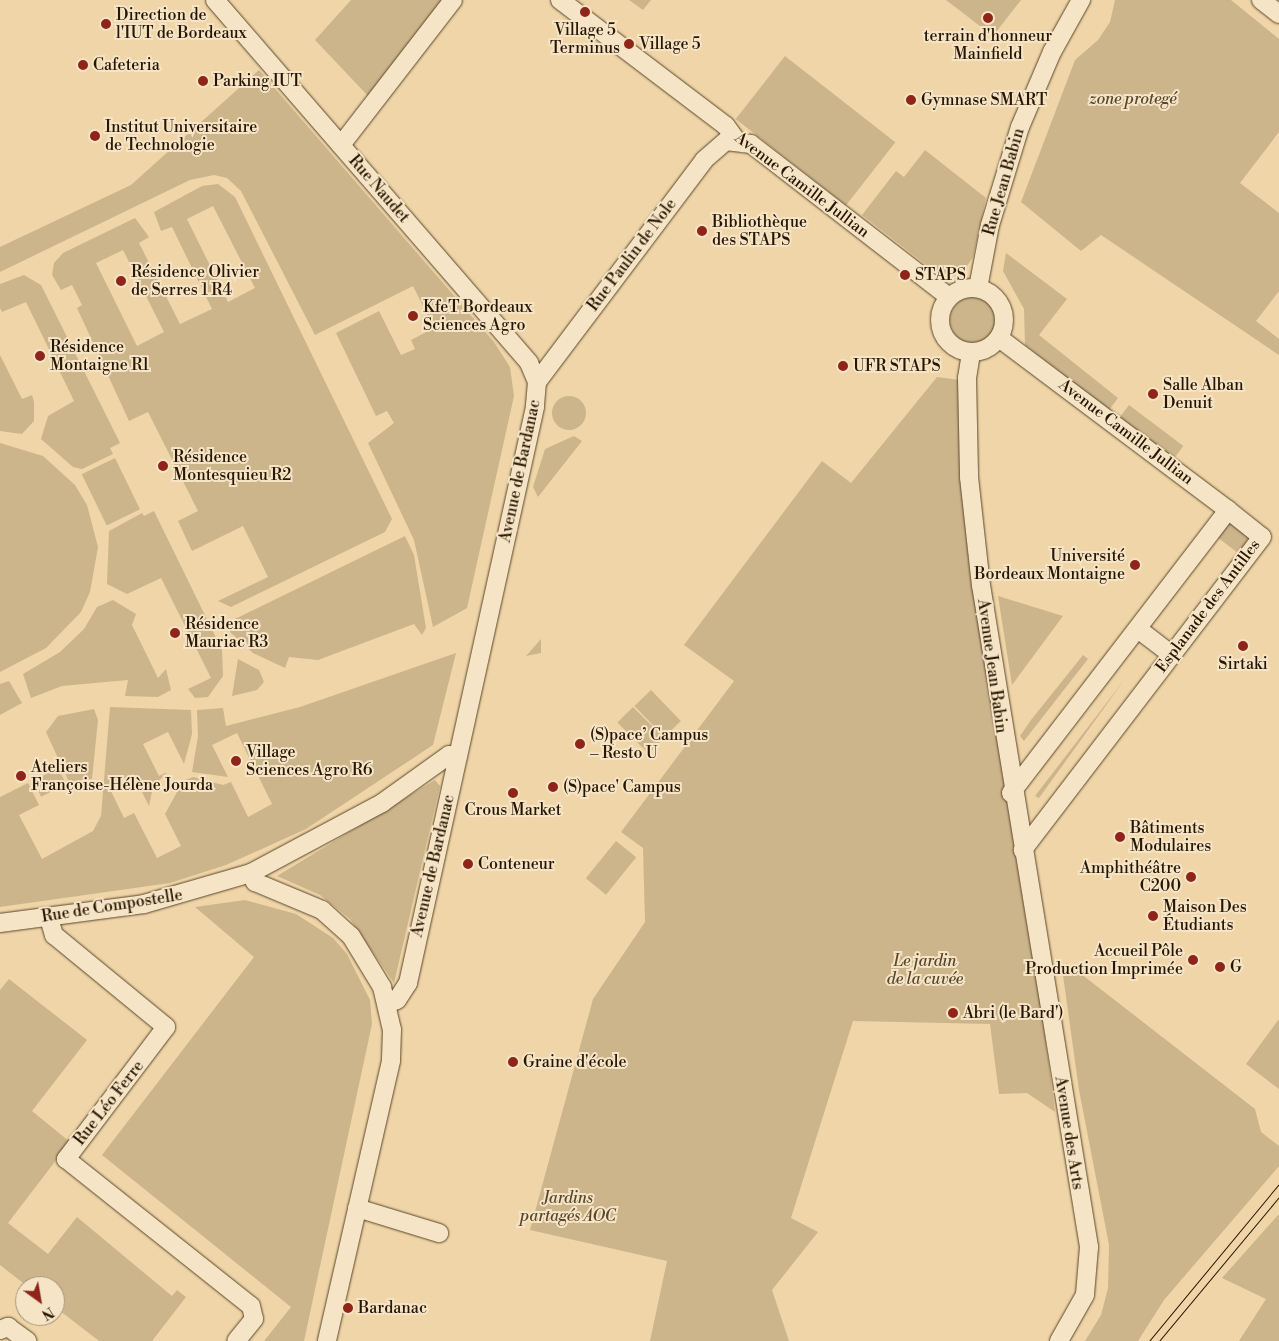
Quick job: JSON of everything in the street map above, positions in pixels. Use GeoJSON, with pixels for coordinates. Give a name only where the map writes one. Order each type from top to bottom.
{"type":"FeatureCollection","features":[{"type":"Feature","properties":{"kind":"street","name":"Rue Naudet"},"geometry":{"type":"LineString","coordinates":[[215,0],[529,363],[537,382]]}},
{"type":"Feature","properties":{"kind":"street"},"geometry":{"type":"LineString","coordinates":[[341,145],[453,0]]}},
{"type":"Feature","properties":{"kind":"street","name":"Avenue Camille Jullian"},"geometry":{"type":"LineString","coordinates":[[560,0],[726,126],[736,140],[751,144],[949,297]]}},
{"type":"Feature","properties":{"kind":"street","name":"Rue Jean Babin"},"geometry":{"type":"LineString","coordinates":[[978,288],[990,226],[1020,127],[1052,52],[1081,0]]}},
{"type":"Feature","properties":{"kind":"street"},"geometry":{"type":"LineString","coordinates":[[1261,0],[1279,14]]}},
{"type":"Feature","properties":{"kind":"street","name":"Rue Paulin de Nole"},"geometry":{"type":"LineString","coordinates":[[537,382],[704,160],[726,142],[736,140]]}},
{"type":"Feature","properties":{"kind":"street"},"geometry":{"type":"LineString","coordinates":[[978,288],[1002,307],[1004,323],[999,338],[987,348],[971,352],[954,347],[942,332],[940,313],[949,297],[978,288]]}},
{"type":"Feature","properties":{"kind":"street","name":"Avenue Camille Jullian"},"geometry":{"type":"LineString","coordinates":[[999,338],[1228,510]]}},
{"type":"Feature","properties":{"kind":"street","name":"Avenue Jean Babin"},"geometry":{"type":"LineString","coordinates":[[971,352],[967,378],[969,477],[1011,793],[1034,918]]}},
{"type":"Feature","properties":{"kind":"street","name":"Avenue de Bardanac"},"geometry":{"type":"LineString","coordinates":[[387,1004],[397,1000],[408,983],[535,407],[537,382]]}},
{"type":"Feature","properties":{"kind":"street"},"geometry":{"type":"LineString","coordinates":[[1011,793],[1228,510]]}},
{"type":"Feature","properties":{"kind":"street","name":"Esplanade des Antilles"},"geometry":{"type":"LineString","coordinates":[[1023,850],[1262,537],[1228,510]]}},
{"type":"Feature","properties":{"kind":"street"},"geometry":{"type":"LineString","coordinates":[[1138,629],[1172,655]]}},
{"type":"Feature","properties":{"kind":"street","name":"Rue de Compostelle"},"geometry":{"type":"LineString","coordinates":[[0,923],[144,904],[251,873],[374,808],[449,755],[458,756]]}},
{"type":"Feature","properties":{"kind":"street"},"geometry":{"type":"LineString","coordinates":[[251,873],[255,882],[299,897],[337,922],[373,969],[387,1004],[391,1061],[326,1341]]}},
{"type":"Feature","properties":{"kind":"street","name":"Rue Léo Ferre"},"geometry":{"type":"LineString","coordinates":[[49,918],[54,935],[166,1027],[66,1158],[251,1306],[254,1319],[236,1341]]}},
{"type":"Feature","properties":{"kind":"street","name":"Avenue des Arts"},"geometry":{"type":"LineString","coordinates":[[1034,918],[1090,1263],[1080,1310],[1059,1341]]}},
{"type":"Feature","properties":{"kind":"street"},"geometry":{"type":"LineString","coordinates":[[357,1208],[415,1233],[440,1233]]}},
{"type":"Feature","properties":{"kind":"street"},"geometry":{"type":"LineString","coordinates":[[0,1330],[8,1327],[27,1341]]}},
{"type":"Feature","properties":{"kind":"green space"},"geometry":{"type":"Polygon","coordinates":[[[351,0],[447,0],[369,97],[315,40],[351,0]]]}},
{"type":"Feature","properties":{"kind":"green space"},"geometry":{"type":"Polygon","coordinates":[[[629,0],[651,0],[643,10],[629,0]]]}},
{"type":"Feature","properties":{"kind":"green space","name":"terrain d'honneur Mainfield"},"geometry":{"type":"Polygon","coordinates":[[[946,0],[1021,0],[993,36],[946,0]]]}},
{"type":"Feature","properties":{"kind":"green space","name":"zone protegé"},"geometry":{"type":"Polygon","coordinates":[[[1115,0],[1231,0],[1279,39],[1279,132],[1240,183],[1279,213],[1279,291],[1256,321],[1279,339],[1279,355],[1101,235],[1081,251],[1021,202],[1075,60],[1098,40],[1110,22],[1115,0]]]}},
{"type":"Feature","properties":{"kind":"green space"},"geometry":{"type":"Polygon","coordinates":[[[785,56],[895,142],[846,205],[736,119],[785,56]]]}},
{"type":"Feature","properties":{"kind":"green space"},"geometry":{"type":"Polygon","coordinates":[[[259,70],[494,342],[510,367],[514,396],[467,608],[433,627],[414,540],[368,443],[394,423],[387,411],[376,416],[336,333],[379,311],[401,355],[415,349],[411,340],[434,328],[413,286],[315,335],[241,191],[227,178],[214,175],[190,180],[0,272],[0,247],[131,185],[259,70]]]}},
{"type":"Feature","properties":{"kind":"green space"},"geometry":{"type":"Polygon","coordinates":[[[925,150],[986,198],[973,257],[960,277],[934,271],[862,215],[896,171],[904,177],[925,150]]]}},
{"type":"Feature","properties":{"kind":"green space"},"geometry":{"type":"Polygon","coordinates":[[[218,184],[235,197],[392,519],[385,532],[231,607],[218,601],[268,577],[243,526],[192,551],[178,521],[198,511],[148,412],[129,421],[77,308],[82,305],[72,285],[61,290],[52,275],[54,263],[63,253],[135,218],[149,237],[139,243],[180,324],[212,309],[172,227],[161,231],[154,212],[202,186],[218,184]],[[213,206],[187,219],[228,302],[255,288],[213,206]],[[123,250],[96,263],[137,346],[164,332],[123,250]]]}},
{"type":"Feature","properties":{"kind":"green space"},"geometry":{"type":"Polygon","coordinates":[[[1006,253],[1067,299],[1039,335],[1118,398],[1109,410],[1025,345],[1024,309],[1003,271],[1006,253]]]}},
{"type":"Feature","properties":{"kind":"green space"},"geometry":{"type":"Polygon","coordinates":[[[24,275],[41,285],[120,443],[110,448],[113,454],[82,469],[73,467],[41,439],[48,416],[74,401],[26,302],[2,312],[0,308],[0,284],[24,275]]]}},
{"type":"Feature","properties":{"kind":"green space"},"geometry":{"type":"Polygon","coordinates":[[[973,297],[986,301],[992,307],[996,320],[992,333],[986,339],[973,343],[960,339],[954,333],[950,320],[954,307],[960,301],[973,297]]]}},
{"type":"Feature","properties":{"kind":"green space"},"geometry":{"type":"Polygon","coordinates":[[[0,355],[22,399],[32,395],[34,402],[34,421],[22,434],[0,431],[0,355]]]}},
{"type":"Feature","properties":{"kind":"green space"},"geometry":{"type":"Polygon","coordinates":[[[937,377],[960,380],[1055,1112],[1027,1093],[999,1094],[990,1024],[853,1021],[791,1218],[818,1232],[772,1290],[789,1341],[650,1341],[667,1261],[530,1230],[593,999],[645,922],[643,848],[621,832],[734,681],[684,645],[822,461],[851,483],[937,377]]]}},
{"type":"Feature","properties":{"kind":"green space"},"geometry":{"type":"Polygon","coordinates":[[[569,396],[581,401],[586,413],[581,425],[569,430],[557,425],[552,413],[557,401],[569,396]]]}},
{"type":"Feature","properties":{"kind":"green space"},"geometry":{"type":"Polygon","coordinates":[[[1129,405],[1183,446],[1174,458],[1120,417],[1129,405]]]}},
{"type":"Feature","properties":{"kind":"green space"},"geometry":{"type":"Polygon","coordinates":[[[574,436],[582,441],[538,497],[533,487],[545,449],[574,436]]]}},
{"type":"Feature","properties":{"kind":"green space"},"geometry":{"type":"Polygon","coordinates":[[[0,443],[43,456],[75,485],[87,505],[98,547],[90,592],[81,612],[46,648],[0,672],[0,443]]]}},
{"type":"Feature","properties":{"kind":"green space"},"geometry":{"type":"Polygon","coordinates":[[[115,458],[140,509],[107,525],[82,474],[115,458]]]}},
{"type":"Feature","properties":{"kind":"green space"},"geometry":{"type":"Polygon","coordinates":[[[154,511],[222,650],[223,676],[208,697],[195,698],[188,689],[211,678],[161,578],[127,594],[107,584],[109,531],[142,513],[144,516],[154,511]]]}},
{"type":"Feature","properties":{"kind":"green space"},"geometry":{"type":"Polygon","coordinates":[[[1230,521],[1249,535],[1242,556],[1213,534],[1230,521]]]}},
{"type":"Feature","properties":{"kind":"green space"},"geometry":{"type":"Polygon","coordinates":[[[405,536],[414,555],[426,628],[422,635],[414,624],[318,660],[289,657],[285,668],[253,653],[230,632],[232,620],[405,536]]]}},
{"type":"Feature","properties":{"kind":"green space"},"geometry":{"type":"Polygon","coordinates":[[[998,596],[1063,616],[1012,685],[998,596]]]}},
{"type":"Feature","properties":{"kind":"green space"},"geometry":{"type":"Polygon","coordinates":[[[113,600],[136,614],[132,625],[158,678],[166,669],[171,690],[158,697],[125,696],[128,680],[62,686],[31,698],[23,674],[60,652],[84,629],[97,607],[113,600]]]}},
{"type":"Feature","properties":{"kind":"green space"},"geometry":{"type":"Polygon","coordinates":[[[541,639],[541,653],[526,656],[541,639]]]}},
{"type":"Feature","properties":{"kind":"green space"},"geometry":{"type":"Polygon","coordinates":[[[456,653],[433,745],[306,829],[226,865],[170,883],[0,907],[0,797],[28,783],[39,805],[19,815],[42,859],[93,831],[101,816],[110,707],[191,710],[192,734],[184,764],[168,732],[143,744],[159,776],[167,772],[153,787],[149,806],[133,774],[109,787],[124,818],[134,813],[157,858],[181,846],[165,814],[183,781],[193,777],[223,785],[231,782],[248,817],[272,804],[237,733],[212,745],[228,777],[192,772],[198,736],[197,710],[223,708],[226,726],[300,707],[456,653]]]}},
{"type":"Feature","properties":{"kind":"green space"},"geometry":{"type":"Polygon","coordinates":[[[1083,655],[1088,659],[1024,741],[1020,736],[1083,655]]]}},
{"type":"Feature","properties":{"kind":"green space"},"geometry":{"type":"Polygon","coordinates":[[[238,659],[259,670],[264,682],[257,690],[232,696],[238,659]]]}},
{"type":"Feature","properties":{"kind":"green space"},"geometry":{"type":"Polygon","coordinates":[[[1125,679],[1039,798],[1035,796],[1125,679]]]}},
{"type":"Feature","properties":{"kind":"green space"},"geometry":{"type":"Polygon","coordinates":[[[9,681],[22,703],[0,715],[0,684],[9,681]]]}},
{"type":"Feature","properties":{"kind":"green space"},"geometry":{"type":"Polygon","coordinates":[[[651,690],[681,721],[664,737],[634,706],[651,690]]]}},
{"type":"Feature","properties":{"kind":"green space"},"geometry":{"type":"Polygon","coordinates":[[[633,707],[664,738],[649,754],[617,723],[633,707]]]}},
{"type":"Feature","properties":{"kind":"green space"},"geometry":{"type":"Polygon","coordinates":[[[94,709],[98,720],[92,779],[69,782],[46,732],[58,716],[94,709]]]}},
{"type":"Feature","properties":{"kind":"green space"},"geometry":{"type":"Polygon","coordinates":[[[58,768],[66,784],[41,797],[33,781],[58,768]]]}},
{"type":"Feature","properties":{"kind":"green space"},"geometry":{"type":"Polygon","coordinates":[[[435,780],[440,786],[394,983],[350,919],[320,895],[277,876],[435,780]]]}},
{"type":"Feature","properties":{"kind":"green space"},"geometry":{"type":"Polygon","coordinates":[[[616,841],[636,857],[606,895],[586,878],[616,841]]]}},
{"type":"Feature","properties":{"kind":"green space"},"geometry":{"type":"Polygon","coordinates":[[[245,900],[296,914],[333,938],[347,954],[370,1000],[372,1024],[304,1341],[264,1341],[291,1307],[102,1155],[254,957],[195,907],[245,900]]]}},
{"type":"Feature","properties":{"kind":"green space"},"geometry":{"type":"Polygon","coordinates":[[[1067,963],[1255,1109],[1261,1132],[1279,1146],[1279,1166],[1164,1300],[1138,1341],[1085,1341],[1101,1315],[1108,1288],[1109,1245],[1079,1090],[1062,968],[1067,963]]]}},
{"type":"Feature","properties":{"kind":"green space"},"geometry":{"type":"Polygon","coordinates":[[[9,979],[87,1040],[32,1111],[70,1142],[8,1223],[48,1254],[77,1217],[172,1296],[177,1290],[186,1297],[152,1341],[99,1341],[65,1315],[65,1276],[15,1277],[0,1265],[0,990],[9,979]]]}},
{"type":"Feature","properties":{"kind":"green space"},"geometry":{"type":"Polygon","coordinates":[[[1279,1019],[1279,1089],[1246,1064],[1279,1019]]]}},
{"type":"Feature","properties":{"kind":"green space"},"geometry":{"type":"Polygon","coordinates":[[[1279,1214],[1279,1341],[1239,1341],[1266,1299],[1222,1278],[1279,1214]]]}},
{"type":"Feature","properties":{"kind":"tram line"},"geometry":{"type":"LineString","coordinates":[[1149,1341],[1279,1184]]}},
{"type":"Feature","properties":{"kind":"tram line"},"geometry":{"type":"LineString","coordinates":[[1159,1341],[1279,1197]]}},
{"type":"Feature","properties":{"kind":"place","name":"Village 5 Terminus"},"geometry":{"type":"Point","coordinates":[585,12]}},
{"type":"Feature","properties":{"kind":"place","name":"terrain d'honneur Mainfield"},"geometry":{"type":"Point","coordinates":[988,18]}},
{"type":"Feature","properties":{"kind":"place","name":"Direction de l'IUT de Bordeaux"},"geometry":{"type":"Point","coordinates":[106,24]}},
{"type":"Feature","properties":{"kind":"place","name":"Village 5"},"geometry":{"type":"Point","coordinates":[629,44]}},
{"type":"Feature","properties":{"kind":"place","name":"Cafeteria"},"geometry":{"type":"Point","coordinates":[83,65]}},
{"type":"Feature","properties":{"kind":"place","name":"Parking IUT"},"geometry":{"type":"Point","coordinates":[203,81]}},
{"type":"Feature","properties":{"kind":"place","name":"Gymnase SMART"},"geometry":{"type":"Point","coordinates":[911,100]}},
{"type":"Feature","properties":{"kind":"place","name":"Institut Universitaire de Technologie"},"geometry":{"type":"Point","coordinates":[95,136]}},
{"type":"Feature","properties":{"kind":"place","name":"Bibliothèque des STAPS"},"geometry":{"type":"Point","coordinates":[702,231]}},
{"type":"Feature","properties":{"kind":"place","name":"STAPS"},"geometry":{"type":"Point","coordinates":[905,275]}},
{"type":"Feature","properties":{"kind":"place","name":"Résidence Olivier de Serres 1 R4"},"geometry":{"type":"Point","coordinates":[121,281]}},
{"type":"Feature","properties":{"kind":"place","name":"KfeT Bordeaux Sciences Agro"},"geometry":{"type":"Point","coordinates":[413,316]}},
{"type":"Feature","properties":{"kind":"place","name":"Résidence Montaigne R1"},"geometry":{"type":"Point","coordinates":[40,356]}},
{"type":"Feature","properties":{"kind":"place","name":"UFR STAPS"},"geometry":{"type":"Point","coordinates":[843,366]}},
{"type":"Feature","properties":{"kind":"place","name":"Salle Alban Denuit"},"geometry":{"type":"Point","coordinates":[1153,394]}},
{"type":"Feature","properties":{"kind":"place","name":"Résidence Montesquieu R2"},"geometry":{"type":"Point","coordinates":[163,466]}},
{"type":"Feature","properties":{"kind":"place","name":"Université Bordeaux Montaigne"},"geometry":{"type":"Point","coordinates":[1135,565]}},
{"type":"Feature","properties":{"kind":"place","name":"Résidence Mauriac R3"},"geometry":{"type":"Point","coordinates":[175,633]}},
{"type":"Feature","properties":{"kind":"place","name":"Sirtaki"},"geometry":{"type":"Point","coordinates":[1243,646]}},
{"type":"Feature","properties":{"kind":"place","name":"(S)pace’ Campus – Resto U"},"geometry":{"type":"Point","coordinates":[580,744]}},
{"type":"Feature","properties":{"kind":"place","name":"Village Sciences Agro R6"},"geometry":{"type":"Point","coordinates":[236,761]}},
{"type":"Feature","properties":{"kind":"place","name":"Ateliers Françoise-Hélène Jourda"},"geometry":{"type":"Point","coordinates":[21,776]}},
{"type":"Feature","properties":{"kind":"place","name":"(S)pace' Campus"},"geometry":{"type":"Point","coordinates":[553,787]}},
{"type":"Feature","properties":{"kind":"place","name":"Crous Market"},"geometry":{"type":"Point","coordinates":[513,793]}},
{"type":"Feature","properties":{"kind":"place","name":"Bâtiments Modulaires"},"geometry":{"type":"Point","coordinates":[1120,837]}},
{"type":"Feature","properties":{"kind":"place","name":"Conteneur"},"geometry":{"type":"Point","coordinates":[468,864]}},
{"type":"Feature","properties":{"kind":"place","name":"Amphithéâtre C200"},"geometry":{"type":"Point","coordinates":[1191,877]}},
{"type":"Feature","properties":{"kind":"place","name":"Maison Des Étudiants"},"geometry":{"type":"Point","coordinates":[1153,916]}},
{"type":"Feature","properties":{"kind":"place","name":"Accueil Pôle Production Imprimée"},"geometry":{"type":"Point","coordinates":[1193,960]}},
{"type":"Feature","properties":{"kind":"place","name":"G"},"geometry":{"type":"Point","coordinates":[1220,967]}},
{"type":"Feature","properties":{"kind":"place","name":"Abri (le Bard')"},"geometry":{"type":"Point","coordinates":[953,1013]}},
{"type":"Feature","properties":{"kind":"place","name":"Graine d'école"},"geometry":{"type":"Point","coordinates":[513,1062]}},
{"type":"Feature","properties":{"kind":"place","name":"Bardanac"},"geometry":{"type":"Point","coordinates":[348,1308]}},
{"type":"Feature","properties":{"kind":"park label","name":"Le jardin de la cuvée"},"geometry":{"type":"Point","coordinates":[925,970]}},
{"type":"Feature","properties":{"kind":"park label","name":"Jardins partagés AOC"},"geometry":{"type":"Point","coordinates":[568,1207]}}]}
